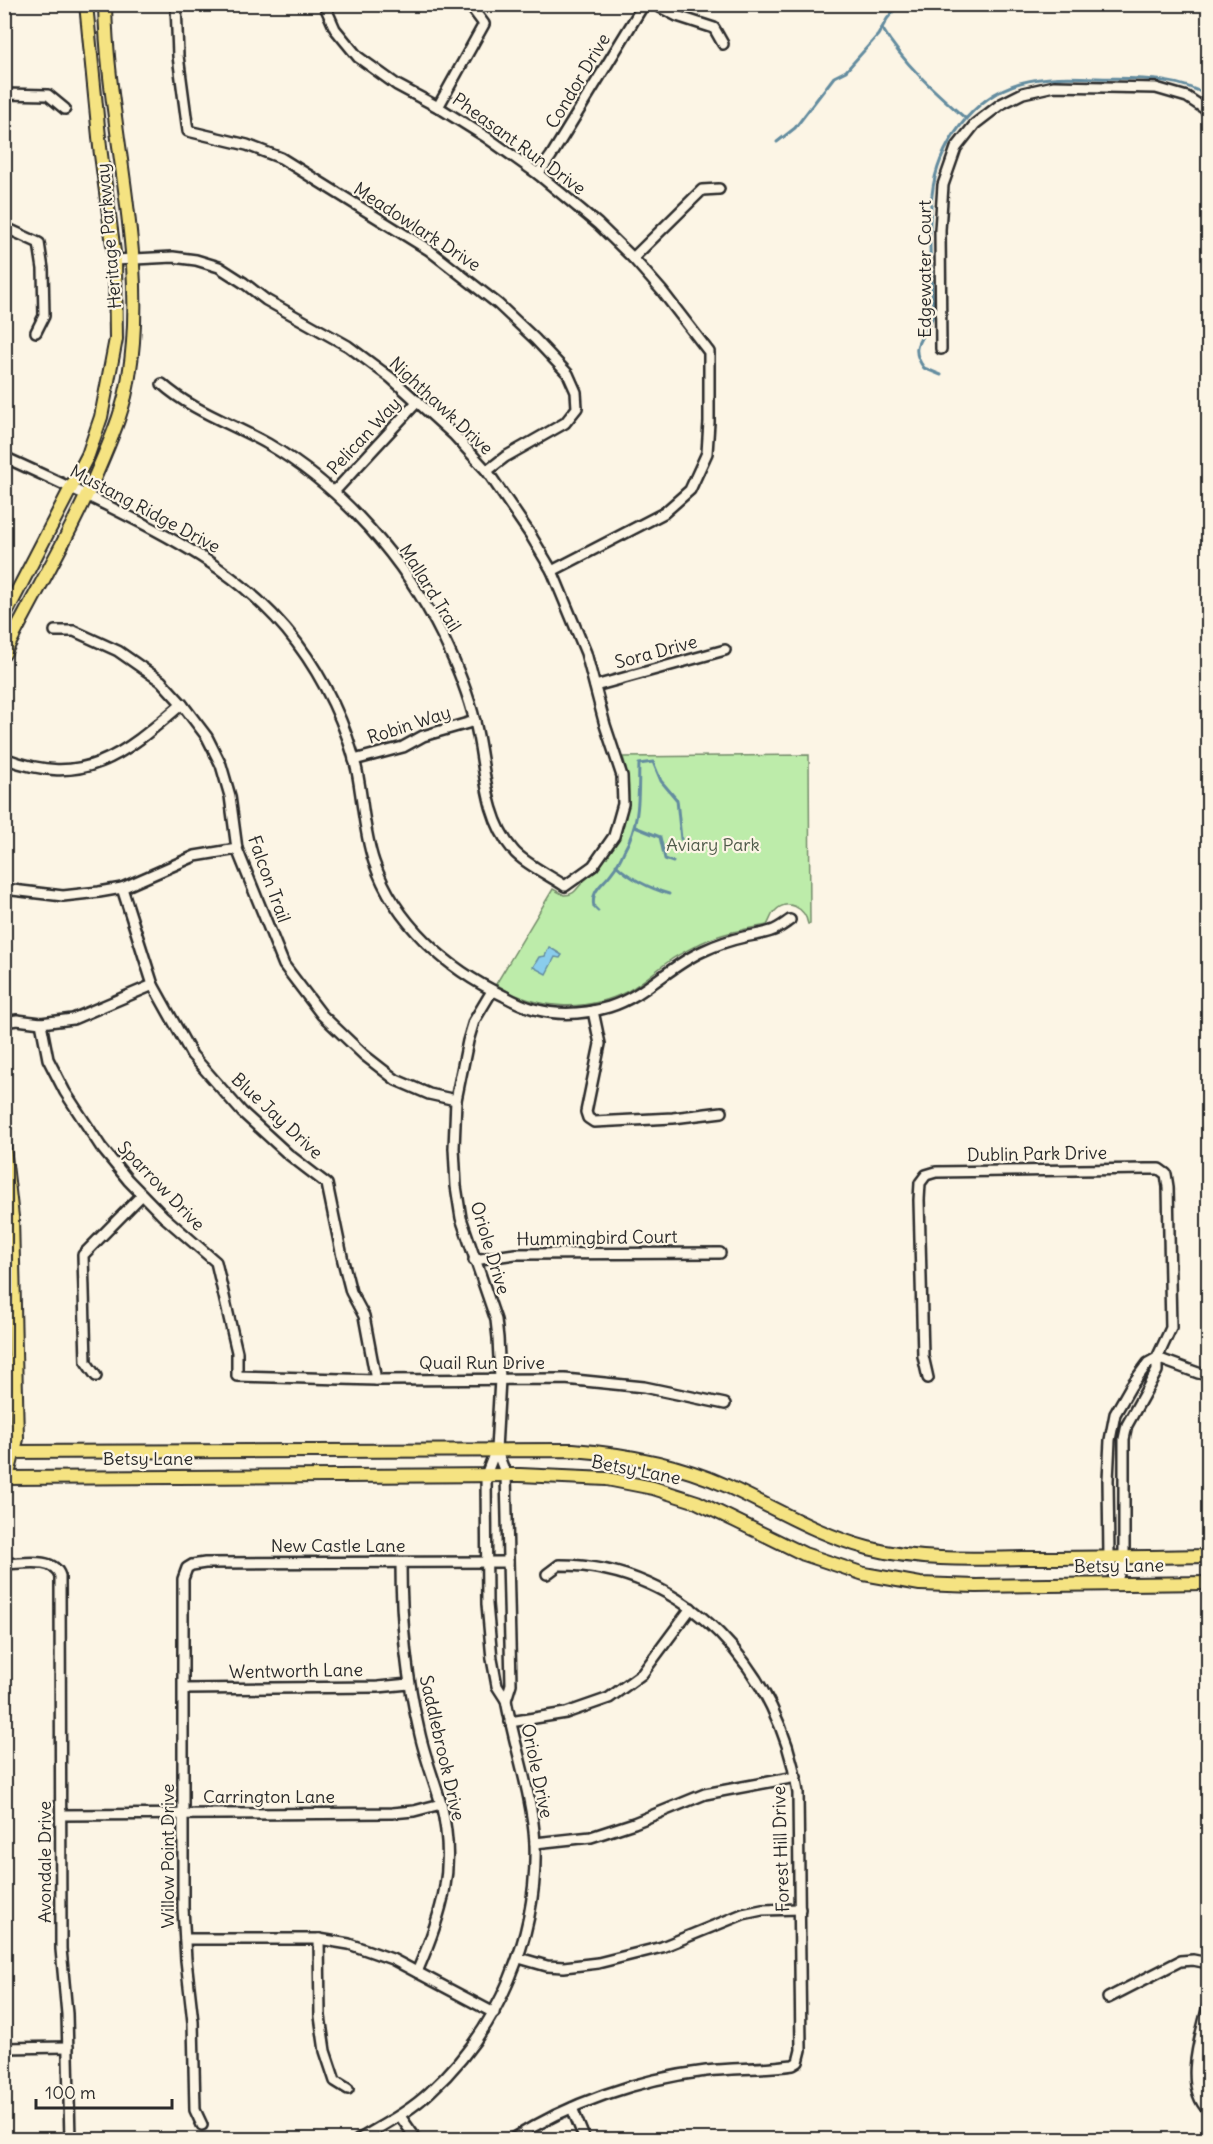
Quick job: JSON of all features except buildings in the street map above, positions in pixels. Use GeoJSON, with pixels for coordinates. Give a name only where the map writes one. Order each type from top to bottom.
{"type":"FeatureCollection","features":[{"type":"Feature","properties":{"kind":"main road","name":"Heritage Parkway"},"geometry":{"type":"LineString","coordinates":[[4,617],[88,454],[101,417],[116,339],[115,260],[100,147],[86,4]]}},
{"type":"Feature","properties":{"kind":"main road","name":"Heritage Parkway"},"geometry":{"type":"LineString","coordinates":[[4,654],[87,495],[116,426],[129,378],[135,299],[110,85],[105,4]]}},
{"type":"Feature","properties":{"kind":"main road"},"geometry":{"type":"LineString","coordinates":[[4,1147],[12,1216],[17,1439],[9,1452],[6,1478]]}},
{"type":"Feature","properties":{"kind":"main road","name":"Betsy Lane"},"geometry":{"type":"LineString","coordinates":[[9,1452],[496,1449],[602,1453],[658,1464],[725,1485],[830,1537],[871,1549],[959,1559],[1209,1556]]}},
{"type":"Feature","properties":{"kind":"main road"},"geometry":{"type":"LineString","coordinates":[[4,1465],[6,1478]]}},
{"type":"Feature","properties":{"kind":"main road","name":"Betsy Lane"},"geometry":{"type":"LineString","coordinates":[[6,1478],[506,1475],[606,1479],[653,1488],[697,1502],[804,1554],[875,1576],[920,1584],[976,1586],[1209,1583]]}},
{"type":"Feature","properties":{"kind":"street","name":"Meadowlark Drive"},"geometry":{"type":"LineString","coordinates":[[176,4],[178,56],[188,131],[247,144],[281,158],[429,250],[498,304],[568,374],[576,392],[577,408],[565,423],[505,457],[487,471]]}},
{"type":"Feature","properties":{"kind":"street","name":"Pheasant Run Drive"},"geometry":{"type":"LineString","coordinates":[[324,4],[335,29],[358,57],[397,85],[438,107],[538,174],[568,198],[633,258],[662,291],[709,352],[707,453],[690,490],[664,513],[552,571]]}},
{"type":"Feature","properties":{"kind":"street"},"geometry":{"type":"LineString","coordinates":[[438,107],[484,24],[469,4]]}},
{"type":"Feature","properties":{"kind":"street","name":"Condor Drive"},"geometry":{"type":"LineString","coordinates":[[538,174],[644,4]]}},
{"type":"Feature","properties":{"kind":"street"},"geometry":{"type":"LineString","coordinates":[[654,4],[677,16],[714,28],[723,44]]}},
{"type":"Feature","properties":{"kind":"street","name":"Edgewater Court"},"geometry":{"type":"LineString","coordinates":[[941,349],[940,230],[943,185],[956,148],[975,124],[1001,104],[1023,93],[1054,86],[1156,88],[1186,97],[1209,111]]}},
{"type":"Feature","properties":{"kind":"street"},"geometry":{"type":"LineString","coordinates":[[4,94],[48,95],[65,109]]}},
{"type":"Feature","properties":{"kind":"street"},"geometry":{"type":"LineString","coordinates":[[633,258],[702,190],[719,189]]}},
{"type":"Feature","properties":{"kind":"street"},"geometry":{"type":"LineString","coordinates":[[4,227],[39,243],[43,269],[44,316],[36,332]]}},
{"type":"Feature","properties":{"kind":"street","name":"Nighthawk Drive"},"geometry":{"type":"LineString","coordinates":[[115,260],[173,257],[196,260],[219,267],[266,300],[348,346],[392,378],[454,435],[487,471],[552,571],[582,642],[622,776],[623,804],[615,836],[593,866],[565,886]]}},
{"type":"Feature","properties":{"kind":"street","name":"Mallard Trail"},"geometry":{"type":"LineString","coordinates":[[162,384],[177,397],[270,446],[334,492],[381,542],[423,601],[458,670],[475,721],[490,806],[499,832],[514,853],[565,886]]}},
{"type":"Feature","properties":{"kind":"street","name":"Pelican Way"},"geometry":{"type":"LineString","coordinates":[[334,492],[418,401]]}},
{"type":"Feature","properties":{"kind":"street","name":"Mustang Ridge Drive"},"geometry":{"type":"LineString","coordinates":[[4,457],[72,487],[186,546],[225,571],[264,604],[297,643],[326,688],[354,760],[368,841],[374,862],[392,900],[418,935],[433,949],[492,991],[521,1005],[538,1010],[568,1014],[593,1011],[629,999],[666,972],[702,951],[740,938],[771,932],[790,920]]}},
{"type":"Feature","properties":{"kind":"street","name":"Falcon Trail"},"geometry":{"type":"LineString","coordinates":[[55,632],[74,631],[118,651],[161,681],[182,704],[207,737],[221,765],[230,796],[237,849],[284,965],[322,1015],[364,1055],[396,1080],[429,1094],[456,1100]]}},
{"type":"Feature","properties":{"kind":"street","name":"Sora Drive"},"geometry":{"type":"LineString","coordinates":[[596,686],[725,650]]}},
{"type":"Feature","properties":{"kind":"street"},"geometry":{"type":"LineString","coordinates":[[4,758],[24,765],[63,771],[106,761],[142,739],[182,704]]}},
{"type":"Feature","properties":{"kind":"street","name":"Robin Way"},"geometry":{"type":"LineString","coordinates":[[354,760],[403,747],[423,736],[475,721]]}},
{"type":"Feature","properties":{"kind":"street"},"geometry":{"type":"LineString","coordinates":[[4,889],[63,896],[122,888],[195,856],[237,849]]}},
{"type":"Feature","properties":{"kind":"street","name":"Blue Jay Drive"},"geometry":{"type":"LineString","coordinates":[[122,888],[153,985],[192,1055],[242,1112],[330,1189],[343,1261],[351,1292],[364,1316],[376,1380]]}},
{"type":"Feature","properties":{"kind":"street"},"geometry":{"type":"LineString","coordinates":[[4,1022],[17,1020],[41,1023],[74,1019],[153,985]]}},
{"type":"Feature","properties":{"kind":"street","name":"Oriole Drive"},"geometry":{"type":"LineString","coordinates":[[358,2139],[400,2116],[429,2093],[461,2060],[494,2013],[519,1958],[531,1908],[534,1843],[531,1805],[506,1701],[497,1686],[487,1604],[486,1475],[496,1449],[500,1379],[496,1320],[461,1218],[454,1148],[456,1100],[468,1041],[474,1021],[492,991]]}},
{"type":"Feature","properties":{"kind":"street"},"geometry":{"type":"LineString","coordinates":[[593,1011],[600,1044],[586,1112],[588,1118],[594,1122],[673,1118],[722,1112]]}},
{"type":"Feature","properties":{"kind":"street","name":"Sparrow Drive"},"geometry":{"type":"LineString","coordinates":[[41,1023],[48,1059],[65,1092],[101,1147],[142,1195],[216,1262],[237,1352],[237,1376]]}},
{"type":"Feature","properties":{"kind":"street","name":"Dublin Park Drive"},"geometry":{"type":"LineString","coordinates":[[928,1378],[923,1356],[919,1200],[920,1183],[926,1175],[936,1172],[1147,1169],[1159,1170],[1166,1174],[1171,1328],[1157,1358],[1157,1371],[1138,1401],[1126,1430],[1123,1460],[1124,1557],[1116,1584]]}},
{"type":"Feature","properties":{"kind":"street"},"geometry":{"type":"LineString","coordinates":[[96,1376],[86,1362],[83,1255],[142,1195]]}},
{"type":"Feature","properties":{"kind":"street","name":"Hummingbird Court"},"geometry":{"type":"LineString","coordinates":[[474,1260],[515,1254],[720,1253]]}},
{"type":"Feature","properties":{"kind":"street"},"geometry":{"type":"LineString","coordinates":[[1157,1358],[1209,1375]]}},
{"type":"Feature","properties":{"kind":"street","name":"Dublin Park Drive"},"geometry":{"type":"LineString","coordinates":[[1116,1584],[1109,1557],[1110,1440],[1115,1414],[1131,1386],[1148,1363],[1157,1358]]}},
{"type":"Feature","properties":{"kind":"street","name":"Quail Run Drive"},"geometry":{"type":"LineString","coordinates":[[237,1376],[376,1380],[566,1379],[644,1387],[725,1404]]}},
{"type":"Feature","properties":{"kind":"street"},"geometry":{"type":"LineString","coordinates":[[1113,1426],[1126,1430]]}},
{"type":"Feature","properties":{"kind":"street","name":"Oriole Drive"},"geometry":{"type":"LineString","coordinates":[[496,1449],[506,1475],[511,1684],[506,1701]]}},
{"type":"Feature","properties":{"kind":"street"},"geometry":{"type":"LineString","coordinates":[[1108,1504],[1123,1503]]}},
{"type":"Feature","properties":{"kind":"street","name":"New Castle Lane"},"geometry":{"type":"LineString","coordinates":[[183,1584],[187,1568],[197,1564],[508,1562]]}},
{"type":"Feature","properties":{"kind":"street","name":"Saddlebrook Drive"},"geometry":{"type":"LineString","coordinates":[[401,1563],[402,1618],[409,1684],[419,1732],[441,1804],[447,1856],[444,1898],[438,1920],[417,1972]]}},
{"type":"Feature","properties":{"kind":"street","name":"Avondale Drive"},"geometry":{"type":"LineString","coordinates":[[4,1564],[52,1565],[58,1572],[60,1585],[61,1949],[69,2048],[70,2139]]}},
{"type":"Feature","properties":{"kind":"street","name":"Forest Hill Drive"},"geometry":{"type":"LineString","coordinates":[[547,1574],[559,1565],[575,1565],[608,1571],[656,1588],[691,1608],[726,1639],[753,1675],[787,1741],[798,1793],[801,2050],[798,2062],[787,2066],[729,2069],[678,2076],[631,2087],[572,2108]]}},
{"type":"Feature","properties":{"kind":"street","name":"Willow Point Drive"},"geometry":{"type":"LineString","coordinates":[[183,1584],[185,1939],[193,2022],[195,2110],[202,2125]]}},
{"type":"Feature","properties":{"kind":"street"},"geometry":{"type":"LineString","coordinates":[[510,1722],[566,1713],[609,1698],[642,1674],[691,1608]]}},
{"type":"Feature","properties":{"kind":"street","name":"Wentworth Lane"},"geometry":{"type":"LineString","coordinates":[[184,1689],[378,1687],[409,1684]]}},
{"type":"Feature","properties":{"kind":"street"},"geometry":{"type":"LineString","coordinates":[[534,1843],[591,1837],[634,1823],[705,1794],[796,1777]]}},
{"type":"Feature","properties":{"kind":"street","name":"Carrington Lane"},"geometry":{"type":"LineString","coordinates":[[62,1815],[392,1813],[414,1811],[441,1804]]}},
{"type":"Feature","properties":{"kind":"street"},"geometry":{"type":"LineString","coordinates":[[519,1958],[547,1966],[564,1967],[598,1963],[662,1947],[742,1914],[762,1910],[800,1909]]}},
{"type":"Feature","properties":{"kind":"street"},"geometry":{"type":"LineString","coordinates":[[185,1939],[320,1939],[349,1944],[372,1950],[494,2013]]}},
{"type":"Feature","properties":{"kind":"street"},"geometry":{"type":"LineString","coordinates":[[320,1939],[319,1978],[322,2034],[335,2081],[348,2089]]}},
{"type":"Feature","properties":{"kind":"street"},"geometry":{"type":"LineString","coordinates":[[1108,1998],[1180,1961],[1193,1960],[1209,1963]]}},
{"type":"Feature","properties":{"kind":"street"},"geometry":{"type":"LineString","coordinates":[[1209,2006],[1198,2046],[1195,2076],[1198,2093],[1209,2110]]}},
{"type":"Feature","properties":{"kind":"street"},"geometry":{"type":"LineString","coordinates":[[4,2048],[69,2048]]}},
{"type":"Feature","properties":{"kind":"street"},"geometry":{"type":"LineString","coordinates":[[512,2139],[572,2108],[585,2139]]}},
{"type":"Feature","properties":{"kind":"street"},"geometry":{"type":"LineString","coordinates":[[400,2116],[417,2139]]}},
{"type":"Feature","properties":{"kind":"green space","name":"Aviary Park"},"geometry":{"type":"Polygon","coordinates":[[[809,755],[810,924],[795,906],[784,905],[774,912],[767,925],[709,940],[673,958],[628,991],[595,1003],[561,1005],[544,1003],[511,993],[496,984],[553,889],[564,895],[574,892],[609,854],[617,840],[624,824],[629,792],[623,757],[809,755]]]}},
{"type":"Feature","properties":{"kind":"water"},"geometry":{"type":"Polygon","coordinates":[[[549,947],[562,955],[560,958],[555,957],[546,974],[533,967],[539,957],[545,956],[549,947]]]}},
{"type":"Feature","properties":{"kind":"waterway"},"geometry":{"type":"LineString","coordinates":[[777,142],[795,128],[834,77],[846,71],[878,35],[899,4]]}},
{"type":"Feature","properties":{"kind":"waterway"},"geometry":{"type":"LineString","coordinates":[[882,28],[909,65],[965,118]]}},
{"type":"Feature","properties":{"kind":"waterway"},"geometry":{"type":"LineString","coordinates":[[941,375],[924,368],[917,352],[917,346],[933,314],[930,240],[932,195],[935,177],[949,142],[972,112],[1003,90],[1020,83],[1049,78],[1155,80],[1182,85],[1208,96]]}},
{"type":"Feature","properties":{"kind":"waterway"},"geometry":{"type":"LineString","coordinates":[[598,911],[594,907],[594,896],[617,865],[636,819],[639,764],[653,762],[661,781],[677,800],[681,839]]}},
{"type":"Feature","properties":{"kind":"waterway"},"geometry":{"type":"LineString","coordinates":[[635,827],[660,837],[665,859],[673,862]]}},
{"type":"Feature","properties":{"kind":"waterway"},"geometry":{"type":"LineString","coordinates":[[616,865],[641,883],[669,894]]}}]}
